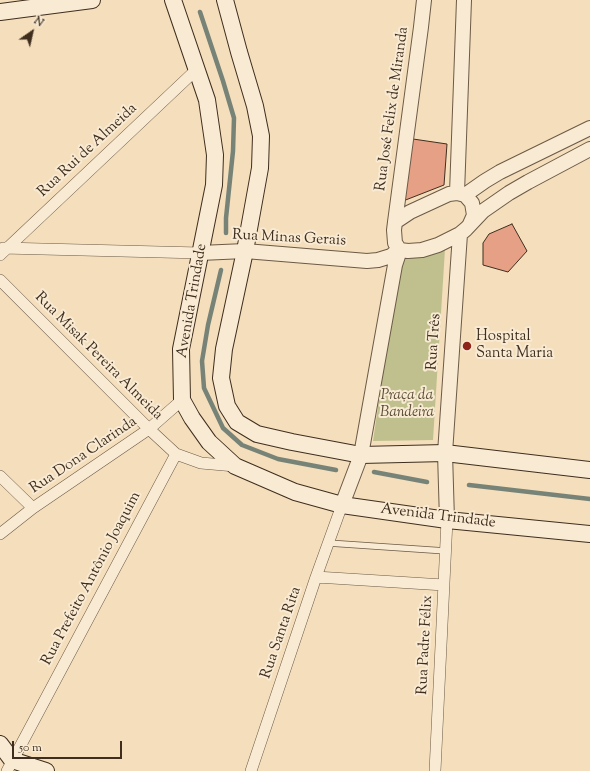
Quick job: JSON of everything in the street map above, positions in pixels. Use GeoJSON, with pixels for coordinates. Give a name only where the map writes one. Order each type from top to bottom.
{"type":"FeatureCollection","features":[{"type":"Feature","properties":{"kind":"main road"},"geometry":{"type":"LineString","coordinates":[[0,12],[92,0]]}},
{"type":"Feature","properties":{"kind":"main road","name":"Avenida Trindade"},"geometry":{"type":"LineString","coordinates":[[173,0],[207,100],[215,155],[214,185],[181,349],[182,400],[192,418],[210,442],[235,466],[295,492],[342,505],[447,520],[590,534]]}},
{"type":"Feature","properties":{"kind":"main road"},"geometry":{"type":"LineString","coordinates":[[225,0],[255,106],[261,136],[260,168],[245,251],[224,349],[221,378],[227,406],[237,422],[257,434],[361,455],[445,454],[590,470]]}},
{"type":"Feature","properties":{"kind":"main road"},"geometry":{"type":"LineString","coordinates":[[0,744],[9,765],[46,771]]}},
{"type":"Feature","properties":{"kind":"street","name":"Rua José Felix de Miranda"},"geometry":{"type":"LineString","coordinates":[[400,250],[395,243],[394,230],[422,27],[424,0]]}},
{"type":"Feature","properties":{"kind":"street"},"geometry":{"type":"LineString","coordinates":[[461,194],[464,0]]}},
{"type":"Feature","properties":{"kind":"street","name":"Rua Rui de Almeida"},"geometry":{"type":"LineString","coordinates":[[2,250],[196,70]]}},
{"type":"Feature","properties":{"kind":"street"},"geometry":{"type":"LineString","coordinates":[[395,222],[410,212],[449,194],[461,194],[500,172],[590,128]]}},
{"type":"Feature","properties":{"kind":"street"},"geometry":{"type":"LineString","coordinates":[[342,505],[361,455],[395,266],[400,250],[422,250],[438,245],[465,229],[483,211],[509,193],[590,149]]}},
{"type":"Feature","properties":{"kind":"street","name":"Rua Três"},"geometry":{"type":"LineString","coordinates":[[447,520],[445,454],[465,229],[474,215],[472,203],[461,194]]}},
{"type":"Feature","properties":{"kind":"street","name":"Rua Minas Gerais"},"geometry":{"type":"LineString","coordinates":[[2,250],[200,253],[245,251],[367,261],[378,260],[391,256],[400,250]]}},
{"type":"Feature","properties":{"kind":"street","name":"Rua Misak Pereira Almeida"},"geometry":{"type":"LineString","coordinates":[[0,280],[149,429],[176,454]]}},
{"type":"Feature","properties":{"kind":"street","name":"Rua Dona Clarinda"},"geometry":{"type":"LineString","coordinates":[[0,534],[33,508],[149,429],[182,400]]}},
{"type":"Feature","properties":{"kind":"street"},"geometry":{"type":"LineString","coordinates":[[176,454],[201,463],[235,466]]}},
{"type":"Feature","properties":{"kind":"street","name":"Rua Prefeito Antônio Joaquim"},"geometry":{"type":"LineString","coordinates":[[9,765],[176,454]]}},
{"type":"Feature","properties":{"kind":"street"},"geometry":{"type":"LineString","coordinates":[[0,476],[33,508]]}},
{"type":"Feature","properties":{"kind":"street","name":"Rua Santa Rita"},"geometry":{"type":"LineString","coordinates":[[251,771],[316,577],[342,505]]}},
{"type":"Feature","properties":{"kind":"street","name":"Rua Padre Félix"},"geometry":{"type":"LineString","coordinates":[[435,771],[447,520]]}},
{"type":"Feature","properties":{"kind":"street"},"geometry":{"type":"LineString","coordinates":[[316,577],[444,585]]}},
{"type":"Feature","properties":{"kind":"lane"},"geometry":{"type":"LineString","coordinates":[[328,544],[446,551]]}},
{"type":"Feature","properties":{"kind":"green space","name":"Praça da Bandeira"},"geometry":{"type":"Polygon","coordinates":[[[445,249],[433,440],[373,441],[400,259],[445,249]]]}},
{"type":"Feature","properties":{"kind":"building"},"geometry":{"type":"Polygon","coordinates":[[[413,139],[447,144],[444,185],[403,201],[413,139]]]}},
{"type":"Feature","properties":{"kind":"building"},"geometry":{"type":"Polygon","coordinates":[[[512,224],[527,251],[508,272],[483,265],[483,243],[489,234],[512,224]]]}},
{"type":"Feature","properties":{"kind":"waterway"},"geometry":{"type":"LineString","coordinates":[[200,12],[234,118],[233,151],[226,218],[226,233]]}},
{"type":"Feature","properties":{"kind":"waterway"},"geometry":{"type":"LineString","coordinates":[[221,270],[208,325],[202,361],[204,388],[223,428],[242,445],[278,459],[336,470]]}},
{"type":"Feature","properties":{"kind":"waterway"},"geometry":{"type":"LineString","coordinates":[[374,472],[427,482]]}},
{"type":"Feature","properties":{"kind":"waterway"},"geometry":{"type":"LineString","coordinates":[[469,485],[590,499]]}},
{"type":"Feature","properties":{"kind":"place","name":"Hospital Santa Maria"},"geometry":{"type":"Point","coordinates":[467,346]}}]}
